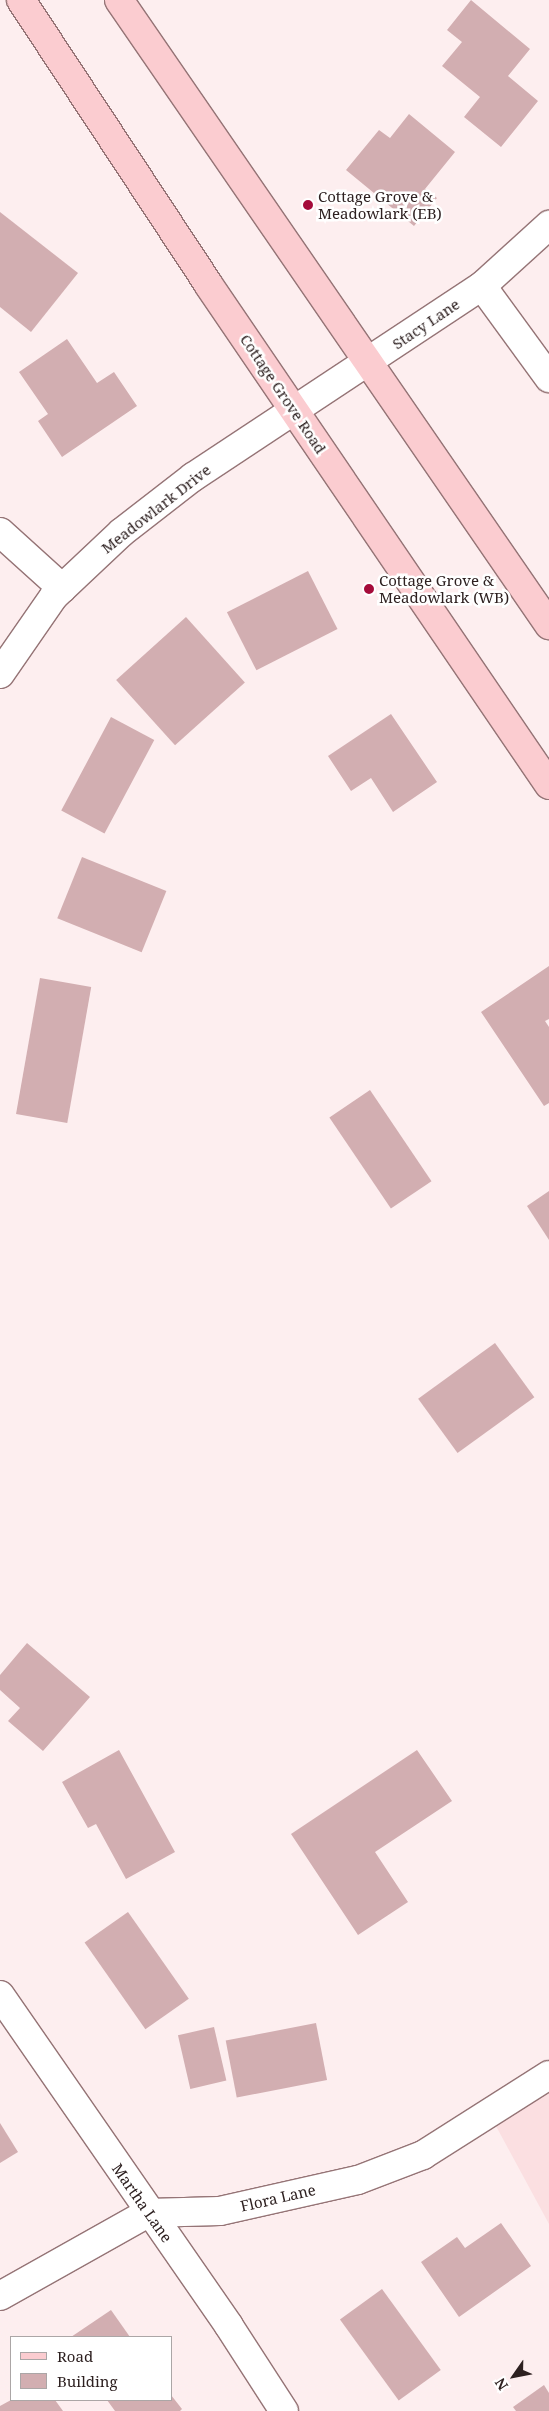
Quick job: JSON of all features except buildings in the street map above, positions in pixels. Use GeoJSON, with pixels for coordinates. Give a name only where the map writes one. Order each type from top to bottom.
{"type":"FeatureCollection","features":[{"type":"Feature","properties":{"kind":"main road","name":"Cottage Grove Road"},"geometry":{"type":"LineString","coordinates":[[21,0],[294,411],[549,785]]}},
{"type":"Feature","properties":{"kind":"main road"},"geometry":{"type":"LineString","coordinates":[[119,0],[549,625]]}},
{"type":"Feature","properties":{"kind":"street","name":"Stacy Lane"},"geometry":{"type":"LineString","coordinates":[[294,411],[369,363],[482,286],[549,225]]}},
{"type":"Feature","properties":{"kind":"street"},"geometry":{"type":"LineString","coordinates":[[482,286],[549,378]]}},
{"type":"Feature","properties":{"kind":"street","name":"Meadowlark Drive"},"geometry":{"type":"LineString","coordinates":[[0,674],[62,588],[122,532],[161,502],[294,411]]}},
{"type":"Feature","properties":{"kind":"street"},"geometry":{"type":"LineString","coordinates":[[0,532],[62,588]]}},
{"type":"Feature","properties":{"kind":"street","name":"Martha Lane"},"geometry":{"type":"LineString","coordinates":[[0,1995],[148,2213],[229,2326],[284,2411]]}},
{"type":"Feature","properties":{"kind":"street","name":"Flora Lane"},"geometry":{"type":"LineString","coordinates":[[0,2296],[148,2213],[220,2211],[358,2180],[423,2155],[549,2075]]}},
{"type":"Feature","properties":{"kind":"shaded area"},"geometry":{"type":"Polygon","coordinates":[[[549,2075],[549,2224],[490,2115],[549,2075]]]}},
{"type":"Feature","properties":{"kind":"place","name":"Cottage Grove & Meadowlark (EB)"},"geometry":{"type":"Point","coordinates":[308,205]}},
{"type":"Feature","properties":{"kind":"place","name":"Cottage Grove & Meadowlark (WB)"},"geometry":{"type":"Point","coordinates":[369,589]}}]}
